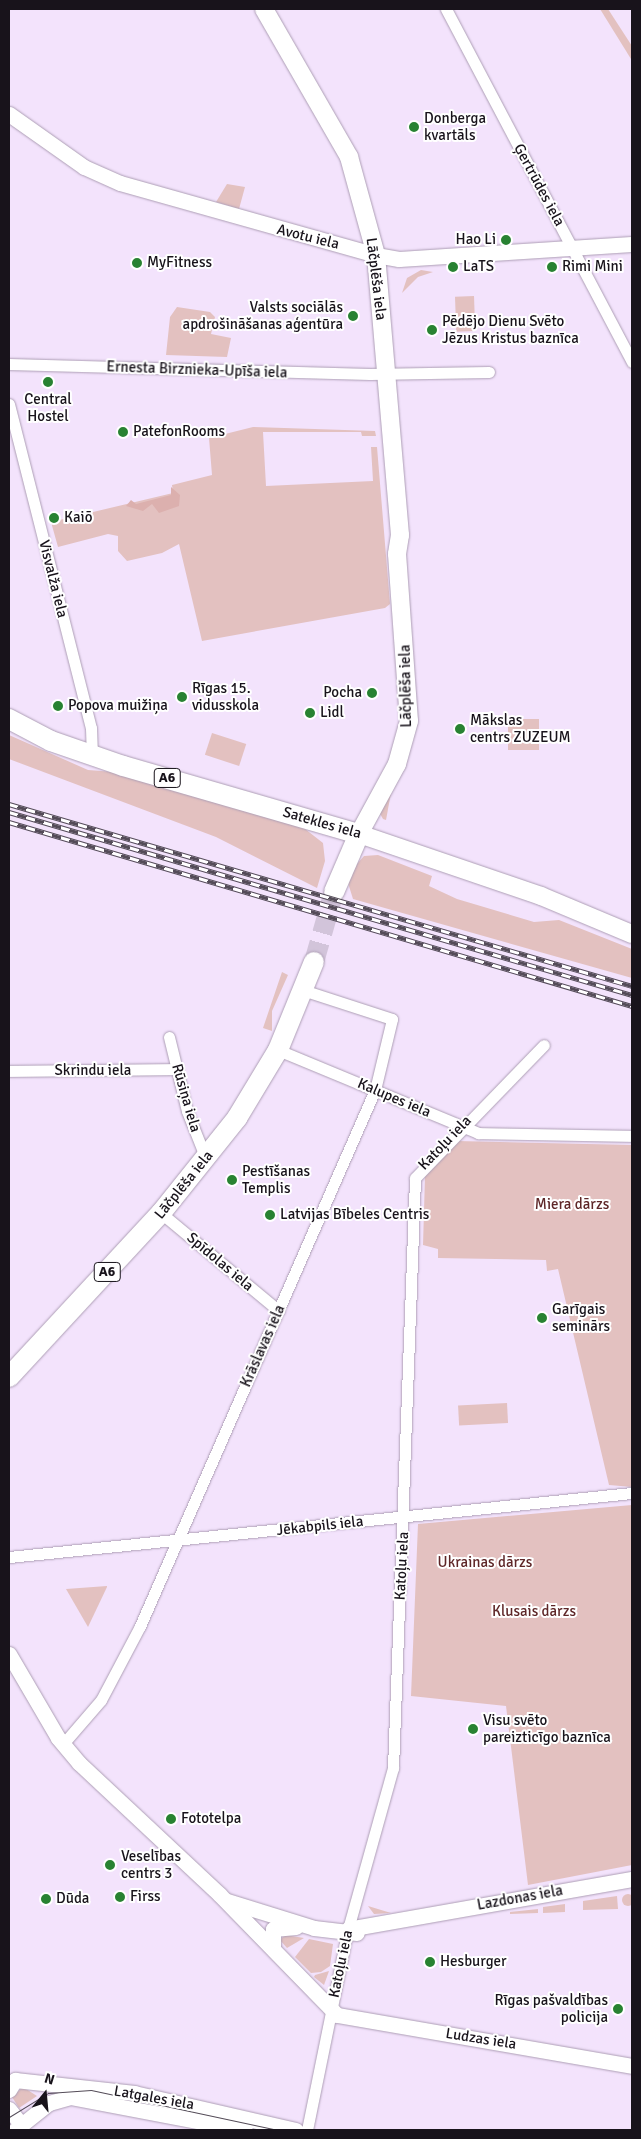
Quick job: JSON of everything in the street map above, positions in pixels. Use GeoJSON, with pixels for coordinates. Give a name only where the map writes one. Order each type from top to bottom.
{"type":"FeatureCollection","features":[{"type":"Feature","properties":{"kind":"highway","name":"Satekles iela"},"geometry":{"type":"LineString","coordinates":[[9,719],[92,755],[359,834]]}},
{"type":"Feature","properties":{"kind":"highway","name":"Lāčplēša iela"},"geometry":{"type":"LineString","coordinates":[[334,892],[359,834]]}},
{"type":"Feature","properties":{"kind":"highway","name":"Lāčplēša iela"},"geometry":{"type":"LineString","coordinates":[[9,1377],[161,1213],[206,1159],[251,1098],[278,1050],[314,962]]}},
{"type":"Feature","properties":{"kind":"main road","name":"Lāčplēša iela"},"geometry":{"type":"LineString","coordinates":[[264,9],[349,157],[376,254],[400,544],[405,564],[404,613],[408,730],[397,764],[359,834]]}},
{"type":"Feature","properties":{"kind":"main road","name":"Satekles iela"},"geometry":{"type":"LineString","coordinates":[[359,834],[541,896],[632,934]]}},
{"type":"Feature","properties":{"kind":"street","name":"Ģertrūdes iela"},"geometry":{"type":"LineString","coordinates":[[446,9],[632,362]]}},
{"type":"Feature","properties":{"kind":"street","name":"Avotu iela"},"geometry":{"type":"LineString","coordinates":[[9,114],[84,167],[120,183],[399,259],[632,244]]}},
{"type":"Feature","properties":{"kind":"street","name":"Ernesta Birznieka-Upīša iela"},"geometry":{"type":"LineString","coordinates":[[9,364],[385,374],[489,372]]}},
{"type":"Feature","properties":{"kind":"street","name":"Visvalža iela"},"geometry":{"type":"LineString","coordinates":[[9,404],[91,728],[92,755]]}},
{"type":"Feature","properties":{"kind":"street","name":"Krāslavas iela"},"geometry":{"type":"LineString","coordinates":[[63,1744],[90,1716],[120,1669],[375,1090],[392,1019],[303,990]]}},
{"type":"Feature","properties":{"kind":"street","name":"Rūsiņa iela"},"geometry":{"type":"LineString","coordinates":[[169,1037],[177,1070],[206,1159]]}},
{"type":"Feature","properties":{"kind":"street","name":"Katoļu iela"},"geometry":{"type":"LineString","coordinates":[[307,2130],[348,1929],[393,1768],[405,1516],[415,1178],[461,1126],[544,1045]]}},
{"type":"Feature","properties":{"kind":"street","name":"Kalupes iela"},"geometry":{"type":"LineString","coordinates":[[278,1050],[478,1133],[632,1136]]}},
{"type":"Feature","properties":{"kind":"street","name":"Skrindu iela"},"geometry":{"type":"LineString","coordinates":[[9,1071],[177,1070]]}},
{"type":"Feature","properties":{"kind":"street","name":"Spīdolas iela"},"geometry":{"type":"LineString","coordinates":[[161,1213],[278,1311]]}},
{"type":"Feature","properties":{"kind":"street","name":"Jēkabpils iela"},"geometry":{"type":"LineString","coordinates":[[9,1557],[175,1543],[405,1516],[632,1494]]}},
{"type":"Feature","properties":{"kind":"street"},"geometry":{"type":"LineString","coordinates":[[9,1654],[63,1744],[226,1900],[331,2010]]}},
{"type":"Feature","properties":{"kind":"street","name":"Lazdonas iela"},"geometry":{"type":"LineString","coordinates":[[314,1928],[348,1929],[632,1879]]}},
{"type":"Feature","properties":{"kind":"street"},"geometry":{"type":"LineString","coordinates":[[226,1900],[314,1928]]}},
{"type":"Feature","properties":{"kind":"street"},"geometry":{"type":"LineString","coordinates":[[273,1948],[273,1929],[314,1928]]}},
{"type":"Feature","properties":{"kind":"street","name":"Ludzas iela"},"geometry":{"type":"LineString","coordinates":[[331,2010],[351,2020],[632,2066]]}},
{"type":"Feature","properties":{"kind":"street","name":"Latgales iela"},"geometry":{"type":"LineString","coordinates":[[11,2083],[134,2093],[296,2130]]}},
{"type":"Feature","properties":{"kind":"street","name":"Latgales iela"},"geometry":{"type":"LineString","coordinates":[[21,2128],[59,2100],[102,2101],[245,2130]]}},
{"type":"Feature","properties":{"kind":"street"},"geometry":{"type":"LineString","coordinates":[[9,2109],[21,2128]]}},
{"type":"Feature","properties":{"kind":"green space"},"geometry":{"type":"Polygon","coordinates":[[[600,9],[608,9],[632,46],[631,59],[600,9]]]}},
{"type":"Feature","properties":{"kind":"green space"},"geometry":{"type":"Polygon","coordinates":[[[227,184],[245,187],[239,209],[216,202],[227,184]]]}},
{"type":"Feature","properties":{"kind":"green space"},"geometry":{"type":"Polygon","coordinates":[[[421,270],[433,272],[418,277],[402,293],[407,278],[421,270]]]}},
{"type":"Feature","properties":{"kind":"green space"},"geometry":{"type":"Polygon","coordinates":[[[474,296],[475,331],[456,332],[455,297],[474,296]]]}},
{"type":"Feature","properties":{"kind":"green space"},"geometry":{"type":"Polygon","coordinates":[[[177,307],[210,312],[215,317],[211,334],[231,338],[227,357],[166,355],[170,317],[177,307]]]}},
{"type":"Feature","properties":{"kind":"green space"},"geometry":{"type":"Polygon","coordinates":[[[253,427],[375,431],[376,436],[362,436],[361,432],[263,432],[266,486],[373,481],[371,447],[377,447],[390,604],[385,608],[202,641],[179,544],[162,553],[127,561],[118,551],[118,536],[108,534],[58,547],[51,522],[173,493],[172,485],[212,475],[209,438],[253,427]]]}},
{"type":"Feature","properties":{"kind":"green space"},"geometry":{"type":"Polygon","coordinates":[[[508,719],[539,719],[539,750],[508,750],[508,719]]]}},
{"type":"Feature","properties":{"kind":"green space"},"geometry":{"type":"Polygon","coordinates":[[[212,733],[246,744],[239,766],[205,755],[212,733]]]}},
{"type":"Feature","properties":{"kind":"green space"},"geometry":{"type":"Polygon","coordinates":[[[9,735],[88,770],[114,772],[300,825],[323,843],[325,861],[317,888],[216,837],[9,759],[9,735]]]}},
{"type":"Feature","properties":{"kind":"green space"},"geometry":{"type":"Polygon","coordinates":[[[393,782],[386,820],[383,819],[379,812],[393,782]]]}},
{"type":"Feature","properties":{"kind":"green space"},"geometry":{"type":"Polygon","coordinates":[[[378,855],[432,876],[429,886],[457,899],[534,922],[559,920],[632,949],[632,978],[353,899],[348,883],[357,864],[364,856],[378,855]]]}},
{"type":"Feature","properties":{"kind":"green space"},"geometry":{"type":"Polygon","coordinates":[[[282,972],[288,975],[272,1011],[272,1031],[263,1028],[282,972]]]}},
{"type":"Feature","properties":{"kind":"green space","name":"Miera dārzs"},"geometry":{"type":"Polygon","coordinates":[[[457,1141],[632,1145],[632,1487],[609,1485],[558,1269],[547,1271],[546,1260],[438,1258],[438,1249],[423,1245],[425,1176],[457,1141]]]}},
{"type":"Feature","properties":{"kind":"green space"},"geometry":{"type":"Polygon","coordinates":[[[507,1403],[508,1423],[459,1426],[458,1406],[507,1403]]]}},
{"type":"Feature","properties":{"kind":"green space","name":"Klusais dārzs"},"geometry":{"type":"Polygon","coordinates":[[[632,1505],[632,1865],[528,1885],[506,1706],[411,1696],[418,1524],[632,1505]]]}},
{"type":"Feature","properties":{"kind":"green space"},"geometry":{"type":"Polygon","coordinates":[[[107,1587],[88,1627],[66,1589],[107,1587]]]}},
{"type":"Feature","properties":{"kind":"green space"},"geometry":{"type":"Polygon","coordinates":[[[626,1894],[630,1894],[634,1900],[630,1906],[626,1906],[622,1902],[622,1898],[626,1894]]]}},
{"type":"Feature","properties":{"kind":"green space"},"geometry":{"type":"Polygon","coordinates":[[[617,1896],[618,1909],[583,1910],[583,1901],[617,1896]]]}},
{"type":"Feature","properties":{"kind":"green space"},"geometry":{"type":"Polygon","coordinates":[[[565,1904],[565,1912],[543,1913],[543,1907],[565,1904]]]}},
{"type":"Feature","properties":{"kind":"green space"},"geometry":{"type":"Polygon","coordinates":[[[368,1906],[391,1913],[374,1914],[368,1906]]]}},
{"type":"Feature","properties":{"kind":"green space"},"geometry":{"type":"Polygon","coordinates":[[[538,1909],[538,1913],[510,1914],[510,1912],[538,1909]]]}},
{"type":"Feature","properties":{"kind":"green space"},"geometry":{"type":"Polygon","coordinates":[[[285,1935],[304,1938],[287,1948],[280,1940],[285,1935]]]}},
{"type":"Feature","properties":{"kind":"green space"},"geometry":{"type":"Polygon","coordinates":[[[309,1939],[333,1944],[330,1966],[321,1972],[311,1973],[295,1957],[309,1939]]]}},
{"type":"Feature","properties":{"kind":"green space"},"geometry":{"type":"Polygon","coordinates":[[[329,1971],[324,1985],[314,1977],[315,1975],[329,1971]]]}},
{"type":"Feature","properties":{"kind":"green space"},"geometry":{"type":"Polygon","coordinates":[[[23,2087],[37,2096],[19,2108],[12,2097],[23,2087]]]}},
{"type":"Feature","properties":{"kind":"shaded area"},"geometry":{"type":"Polygon","coordinates":[[[171,487],[180,495],[179,506],[159,513],[152,504],[143,511],[126,506],[131,500],[136,504],[171,495],[171,487]]]}},
{"type":"Feature","properties":{"kind":"tunnel"},"geometry":{"type":"LineString","coordinates":[[314,962],[334,892]]}},
{"type":"Feature","properties":{"kind":"tram line"},"geometry":{"type":"LineString","coordinates":[[9,2117],[48,2093],[91,2090],[278,2130]]}},
{"type":"Feature","properties":{"kind":"railway"},"geometry":{"type":"LineString","coordinates":[[9,804],[632,986]]}},
{"type":"Feature","properties":{"kind":"railway"},"geometry":{"type":"LineString","coordinates":[[9,812],[632,995]]}},
{"type":"Feature","properties":{"kind":"railway"},"geometry":{"type":"LineString","coordinates":[[9,822],[632,1006]]}},
{"type":"Feature","properties":{"kind":"place","name":"Donberga kvartāls"},"geometry":{"type":"Point","coordinates":[414,127]}},
{"type":"Feature","properties":{"kind":"place","name":"Hao Li"},"geometry":{"type":"Point","coordinates":[506,240]}},
{"type":"Feature","properties":{"kind":"place","name":"MyFitness"},"geometry":{"type":"Point","coordinates":[137,263]}},
{"type":"Feature","properties":{"kind":"place","name":"LaTS"},"geometry":{"type":"Point","coordinates":[453,267]}},
{"type":"Feature","properties":{"kind":"place","name":"Rimi Mini"},"geometry":{"type":"Point","coordinates":[552,267]}},
{"type":"Feature","properties":{"kind":"place","name":"Valsts sociālās apdrošināšanas aģentūra"},"geometry":{"type":"Point","coordinates":[353,316]}},
{"type":"Feature","properties":{"kind":"place","name":"Pēdējo Dienu Svēto Jēzus Kristus baznīca"},"geometry":{"type":"Point","coordinates":[432,330]}},
{"type":"Feature","properties":{"kind":"place","name":"Central Hostel"},"geometry":{"type":"Point","coordinates":[48,382]}},
{"type":"Feature","properties":{"kind":"place","name":"PatefonRooms"},"geometry":{"type":"Point","coordinates":[123,432]}},
{"type":"Feature","properties":{"kind":"place","name":"Kaiō"},"geometry":{"type":"Point","coordinates":[54,518]}},
{"type":"Feature","properties":{"kind":"place","name":"Pocha"},"geometry":{"type":"Point","coordinates":[372,693]}},
{"type":"Feature","properties":{"kind":"place","name":"Rīgas 15. vidusskola"},"geometry":{"type":"Point","coordinates":[182,697]}},
{"type":"Feature","properties":{"kind":"place","name":"Popova muižiņa"},"geometry":{"type":"Point","coordinates":[58,706]}},
{"type":"Feature","properties":{"kind":"place","name":"Lidl"},"geometry":{"type":"Point","coordinates":[310,713]}},
{"type":"Feature","properties":{"kind":"place","name":"Mākslas centrs ZUZEUM"},"geometry":{"type":"Point","coordinates":[460,729]}},
{"type":"Feature","properties":{"kind":"place","name":"Pestīšanas Templis"},"geometry":{"type":"Point","coordinates":[232,1180]}},
{"type":"Feature","properties":{"kind":"place","name":"Latvijas Bībeles Centris"},"geometry":{"type":"Point","coordinates":[270,1215]}},
{"type":"Feature","properties":{"kind":"place","name":"Garīgais seminārs"},"geometry":{"type":"Point","coordinates":[542,1318]}},
{"type":"Feature","properties":{"kind":"place","name":"Visu svēto pareizticīgo baznīca"},"geometry":{"type":"Point","coordinates":[473,1729]}},
{"type":"Feature","properties":{"kind":"place","name":"Fototelpa"},"geometry":{"type":"Point","coordinates":[171,1819]}},
{"type":"Feature","properties":{"kind":"place","name":"Veselības centrs 3"},"geometry":{"type":"Point","coordinates":[110,1865]}},
{"type":"Feature","properties":{"kind":"place","name":"Firss"},"geometry":{"type":"Point","coordinates":[120,1897]}},
{"type":"Feature","properties":{"kind":"place","name":"Dūda"},"geometry":{"type":"Point","coordinates":[46,1899]}},
{"type":"Feature","properties":{"kind":"place","name":"Hesburger"},"geometry":{"type":"Point","coordinates":[430,1962]}},
{"type":"Feature","properties":{"kind":"place","name":"Rīgas pašvaldības policija"},"geometry":{"type":"Point","coordinates":[618,2009]}},
{"type":"Feature","properties":{"kind":"park label","name":"Ukrainas dārzs"},"geometry":{"type":"Point","coordinates":[485,1563]}}]}
